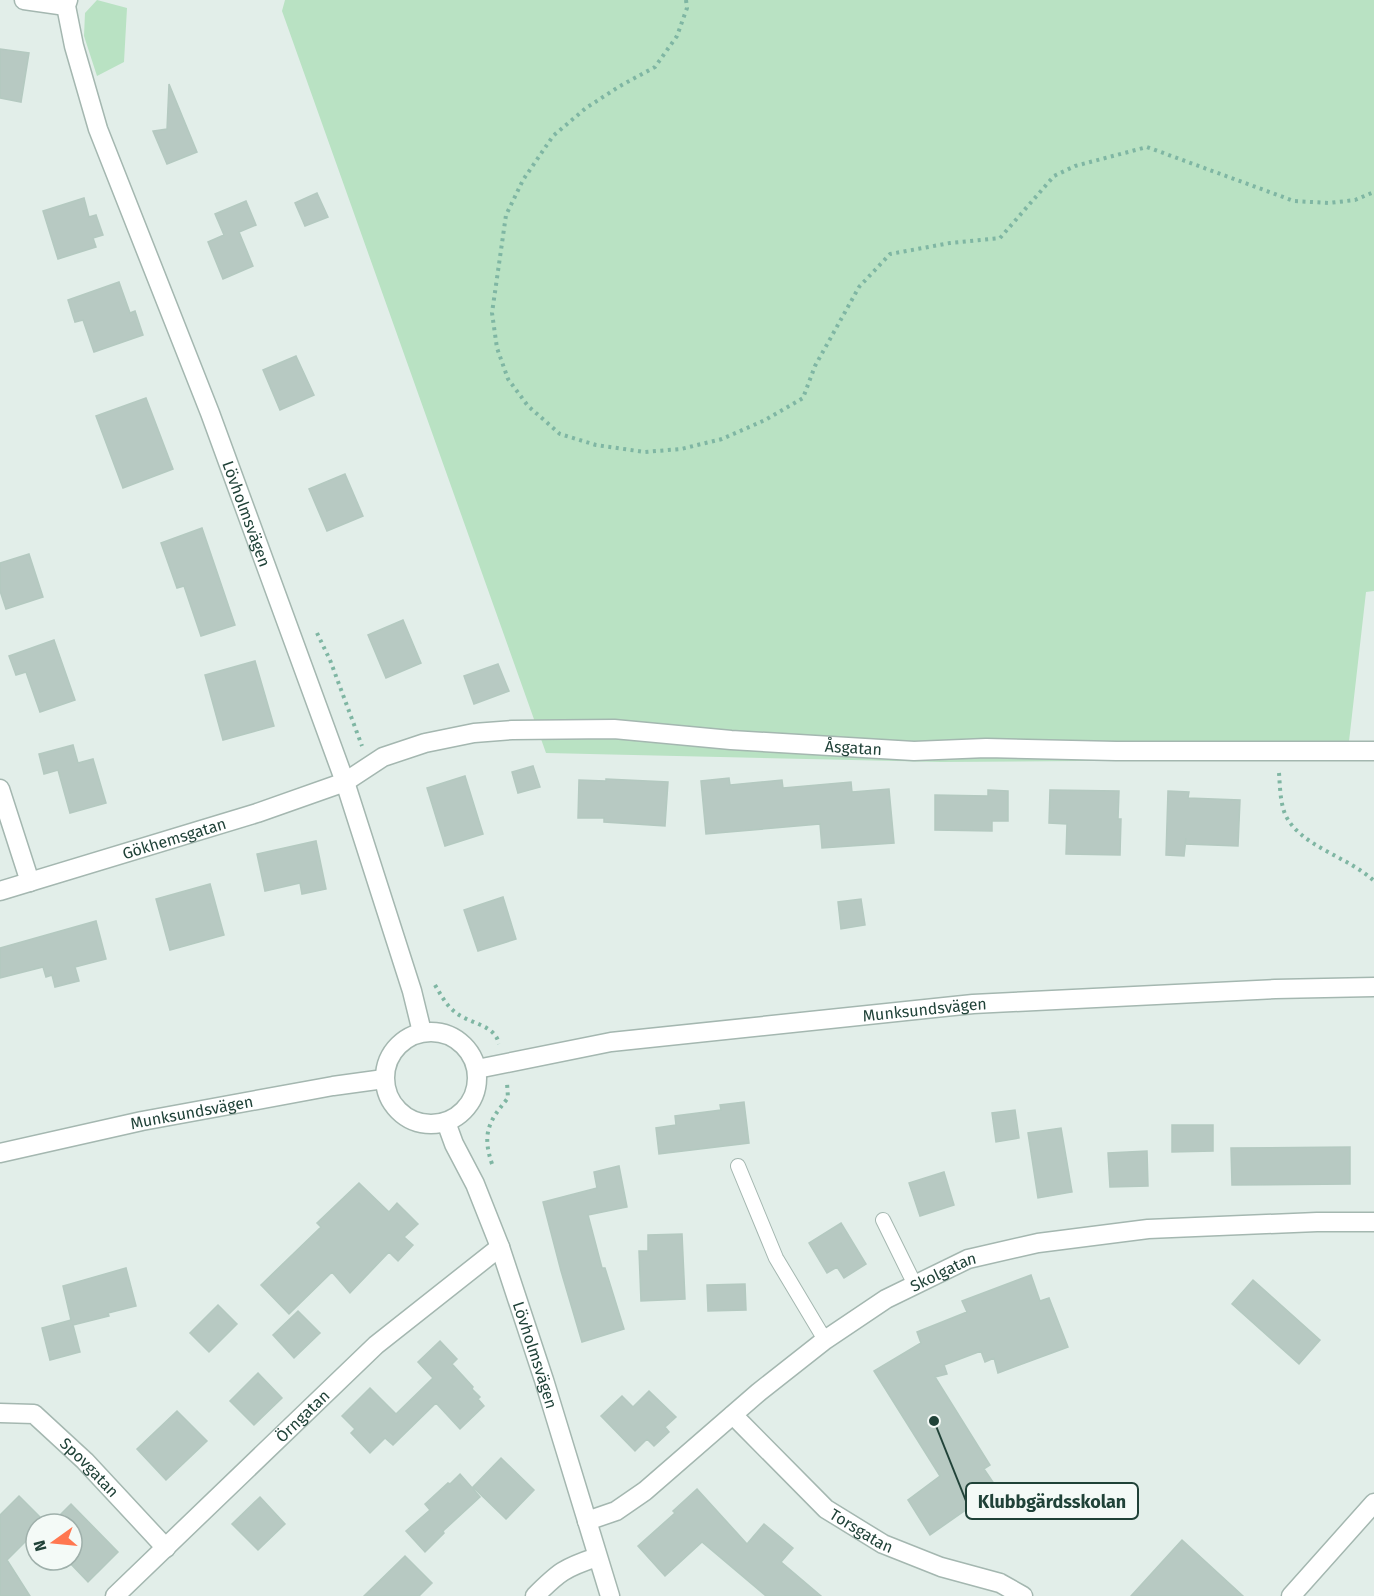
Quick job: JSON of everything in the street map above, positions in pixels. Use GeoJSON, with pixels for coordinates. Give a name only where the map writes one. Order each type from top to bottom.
{"type":"FeatureCollection","features":[{"type":"Feature","properties":{"kind":"street"},"geometry":{"type":"LineString","coordinates":[[24,0],[67,3]]}},
{"type":"Feature","properties":{"kind":"street","name":"Lövholmsvägen"},"geometry":{"type":"LineString","coordinates":[[67,3],[74,46],[98,129],[246,508],[345,782],[412,991],[422,1032]]}},
{"type":"Feature","properties":{"kind":"street","name":"Åsgatan"},"geometry":{"type":"LineString","coordinates":[[345,782],[383,757],[425,743],[474,733],[512,730],[614,729],[731,740],[914,751],[986,748],[1374,750]]}},
{"type":"Feature","properties":{"kind":"street","name":"Gökhemsgatan"},"geometry":{"type":"LineString","coordinates":[[0,891],[256,813],[345,782]]}},
{"type":"Feature","properties":{"kind":"street"},"geometry":{"type":"LineString","coordinates":[[0,789],[30,882]]}},
{"type":"Feature","properties":{"kind":"street","name":"Munksundsvägen"},"geometry":{"type":"LineString","coordinates":[[477,1069],[611,1042],[973,1004],[1374,987]]}},
{"type":"Feature","properties":{"kind":"street"},"geometry":{"type":"LineString","coordinates":[[422,1032],[441,1032],[460,1041],[470,1052],[477,1069],[477,1087],[471,1101],[462,1112],[446,1122],[436,1124],[421,1123],[402,1114],[388,1097],[384,1079],[387,1061],[395,1048],[405,1039],[422,1032]]}},
{"type":"Feature","properties":{"kind":"street","name":"Munksundsvägen"},"geometry":{"type":"LineString","coordinates":[[0,1153],[142,1121],[333,1086],[384,1079]]}},
{"type":"Feature","properties":{"kind":"street","name":"Lövholmsvägen"},"geometry":{"type":"LineString","coordinates":[[446,1122],[454,1144],[475,1184],[500,1247],[544,1380],[610,1596]]}},
{"type":"Feature","properties":{"kind":"street","name":"Skolgatan"},"geometry":{"type":"LineString","coordinates":[[587,1521],[616,1511],[645,1491],[825,1340],[886,1299],[968,1259],[1038,1243],[1148,1229],[1374,1222]]}},
{"type":"Feature","properties":{"kind":"street","name":"Örngatan"},"geometry":{"type":"LineString","coordinates":[[115,1596],[376,1345],[500,1247]]}},
{"type":"Feature","properties":{"kind":"street","name":"Spovgatan"},"geometry":{"type":"LineString","coordinates":[[0,1413],[34,1414],[85,1461],[166,1548]]}},
{"type":"Feature","properties":{"kind":"street","name":"Torsgatan"},"geometry":{"type":"LineString","coordinates":[[734,1415],[826,1509],[883,1544],[941,1568],[1000,1583],[1023,1596]]}},
{"type":"Feature","properties":{"kind":"street"},"geometry":{"type":"LineString","coordinates":[[1291,1596],[1374,1503]]}},
{"type":"Feature","properties":{"kind":"street"},"geometry":{"type":"LineString","coordinates":[[535,1596],[564,1570],[597,1557]]}},
{"type":"Feature","properties":{"kind":"lane"},"geometry":{"type":"LineString","coordinates":[[738,1166],[776,1258],[825,1340]]}},
{"type":"Feature","properties":{"kind":"lane"},"geometry":{"type":"LineString","coordinates":[[883,1220],[915,1286]]}},
{"type":"Feature","properties":{"kind":"path"},"geometry":{"type":"LineString","coordinates":[[686,0],[687,8],[677,36],[655,67],[586,108],[553,136],[523,180],[506,215],[492,313],[497,348],[508,379],[528,406],[560,434],[596,446],[645,452],[681,449],[722,438],[765,420],[802,398],[815,366],[859,287],[890,254],[950,243],[1000,238],[1054,176],[1075,166],[1147,147],[1294,201],[1329,203],[1355,200],[1374,192]]}},
{"type":"Feature","properties":{"kind":"path"},"geometry":{"type":"LineString","coordinates":[[1277,751],[1281,802],[1285,815],[1293,828],[1304,837],[1353,865],[1374,881]]}},
{"type":"Feature","properties":{"kind":"green space"},"geometry":{"type":"Polygon","coordinates":[[[97,0],[127,8],[124,62],[97,76],[84,36],[85,13],[97,0]]]}},
{"type":"Feature","properties":{"kind":"green space"},"geometry":{"type":"Polygon","coordinates":[[[285,0],[1374,0],[1374,591],[1366,592],[1347,759],[941,762],[546,753],[282,11],[285,0]]]}},
{"type":"Feature","properties":{"kind":"building"},"geometry":{"type":"Polygon","coordinates":[[[0,49],[29,53],[21,102],[0,98],[0,49]]]}},
{"type":"Feature","properties":{"kind":"building"},"geometry":{"type":"Polygon","coordinates":[[[169,84],[197,152],[167,164],[153,131],[167,129],[169,84]]]}},
{"type":"Feature","properties":{"kind":"building"},"geometry":{"type":"Polygon","coordinates":[[[317,193],[328,217],[305,226],[295,203],[317,193]]]}},
{"type":"Feature","properties":{"kind":"building"},"geometry":{"type":"Polygon","coordinates":[[[84,198],[89,217],[96,215],[103,235],[93,238],[96,247],[58,259],[43,211],[84,198]]]}},
{"type":"Feature","properties":{"kind":"building"},"geometry":{"type":"Polygon","coordinates":[[[246,201],[256,225],[239,232],[253,266],[223,279],[208,242],[224,235],[215,214],[246,201]]]}},
{"type":"Feature","properties":{"kind":"building"},"geometry":{"type":"Polygon","coordinates":[[[119,282],[130,313],[135,311],[143,335],[94,352],[83,320],[75,322],[68,300],[119,282]]]}},
{"type":"Feature","properties":{"kind":"building"},"geometry":{"type":"Polygon","coordinates":[[[296,356],[314,395],[280,410],[263,370],[296,356]]]}},
{"type":"Feature","properties":{"kind":"building"},"geometry":{"type":"Polygon","coordinates":[[[146,398],[173,469],[123,488],[96,416],[146,398]]]}},
{"type":"Feature","properties":{"kind":"building"},"geometry":{"type":"Polygon","coordinates":[[[345,474],[363,516],[327,531],[309,489],[345,474]]]}},
{"type":"Feature","properties":{"kind":"building"},"geometry":{"type":"Polygon","coordinates":[[[202,528],[235,625],[201,636],[184,586],[177,588],[161,543],[202,528]]]}},
{"type":"Feature","properties":{"kind":"building"},"geometry":{"type":"Polygon","coordinates":[[[29,554],[43,597],[6,609],[0,591],[0,563],[29,554]]]}},
{"type":"Feature","properties":{"kind":"building"},"geometry":{"type":"Polygon","coordinates":[[[403,620],[421,663],[386,678],[368,635],[403,620]]]}},
{"type":"Feature","properties":{"kind":"building"},"geometry":{"type":"Polygon","coordinates":[[[54,640],[75,700],[40,712],[26,672],[16,675],[9,656],[54,640]]]}},
{"type":"Feature","properties":{"kind":"building"},"geometry":{"type":"Polygon","coordinates":[[[255,661],[274,726],[223,740],[205,675],[255,661]]]}},
{"type":"Feature","properties":{"kind":"building"},"geometry":{"type":"Polygon","coordinates":[[[498,664],[509,691],[474,704],[464,676],[498,664]]]}},
{"type":"Feature","properties":{"kind":"building"},"geometry":{"type":"Polygon","coordinates":[[[73,745],[78,763],[93,759],[106,803],[70,813],[58,770],[44,774],[39,754],[73,745]]]}},
{"type":"Feature","properties":{"kind":"building"},"geometry":{"type":"Polygon","coordinates":[[[533,766],[540,787],[518,793],[512,772],[533,766]]]}},
{"type":"Feature","properties":{"kind":"building"},"geometry":{"type":"Polygon","coordinates":[[[465,776],[483,834],[445,846],[427,788],[465,776]]]}},
{"type":"Feature","properties":{"kind":"building"},"geometry":{"type":"Polygon","coordinates":[[[729,778],[730,785],[782,780],[783,788],[851,782],[852,792],[889,789],[894,843],[822,848],[820,824],[706,834],[701,781],[729,778]]]}},
{"type":"Feature","properties":{"kind":"building"},"geometry":{"type":"Polygon","coordinates":[[[606,779],[668,782],[665,826],[604,822],[604,818],[578,818],[579,780],[606,781],[606,779]]]}},
{"type":"Feature","properties":{"kind":"building"},"geometry":{"type":"Polygon","coordinates":[[[988,790],[1008,791],[1008,821],[992,821],[992,831],[935,830],[935,795],[988,796],[988,790]]]}},
{"type":"Feature","properties":{"kind":"building"},"geometry":{"type":"Polygon","coordinates":[[[1050,790],[1119,791],[1120,855],[1066,854],[1067,824],[1049,823],[1050,790]]]}},
{"type":"Feature","properties":{"kind":"building"},"geometry":{"type":"Polygon","coordinates":[[[1168,791],[1189,792],[1188,798],[1240,800],[1238,846],[1185,844],[1184,856],[1166,855],[1168,791]]]}},
{"type":"Feature","properties":{"kind":"building"},"geometry":{"type":"Polygon","coordinates":[[[316,841],[326,889],[302,894],[300,883],[265,891],[257,854],[316,841]]]}},
{"type":"Feature","properties":{"kind":"building"},"geometry":{"type":"Polygon","coordinates":[[[210,884],[224,935],[170,950],[156,899],[210,884]]]}},
{"type":"Feature","properties":{"kind":"building"},"geometry":{"type":"Polygon","coordinates":[[[503,897],[516,939],[478,951],[464,910],[503,897]]]}},
{"type":"Feature","properties":{"kind":"building"},"geometry":{"type":"Polygon","coordinates":[[[861,899],[865,925],[841,929],[838,902],[861,899]]]}},
{"type":"Feature","properties":{"kind":"building"},"geometry":{"type":"Polygon","coordinates":[[[96,921],[106,959],[75,967],[79,981],[55,987],[52,975],[46,977],[43,967],[0,978],[0,948],[96,921]]]}},
{"type":"Feature","properties":{"kind":"building"},"geometry":{"type":"Polygon","coordinates":[[[744,1102],[749,1143],[659,1154],[656,1128],[676,1125],[675,1116],[721,1110],[720,1105],[744,1102]]]}},
{"type":"Feature","properties":{"kind":"building"},"geometry":{"type":"Polygon","coordinates":[[[1015,1110],[1019,1138],[996,1142],[992,1113],[1015,1110]]]}},
{"type":"Feature","properties":{"kind":"building"},"geometry":{"type":"Polygon","coordinates":[[[1172,1125],[1213,1125],[1213,1151],[1172,1152],[1172,1125]]]}},
{"type":"Feature","properties":{"kind":"building"},"geometry":{"type":"Polygon","coordinates":[[[1061,1128],[1072,1192],[1038,1198],[1028,1133],[1061,1128]]]}},
{"type":"Feature","properties":{"kind":"building"},"geometry":{"type":"Polygon","coordinates":[[[1350,1147],[1350,1184],[1232,1185],[1231,1148],[1350,1147]]]}},
{"type":"Feature","properties":{"kind":"building"},"geometry":{"type":"Polygon","coordinates":[[[1147,1151],[1148,1186],[1110,1187],[1108,1153],[1147,1151]]]}},
{"type":"Feature","properties":{"kind":"building"},"geometry":{"type":"Polygon","coordinates":[[[619,1166],[627,1207],[588,1215],[602,1268],[605,1268],[624,1329],[582,1342],[543,1202],[597,1188],[594,1172],[619,1166]]]}},
{"type":"Feature","properties":{"kind":"building"},"geometry":{"type":"Polygon","coordinates":[[[944,1172],[954,1205],[920,1216],[909,1183],[944,1172]]]}},
{"type":"Feature","properties":{"kind":"building"},"geometry":{"type":"Polygon","coordinates":[[[359,1183],[389,1212],[397,1203],[418,1224],[404,1237],[413,1245],[398,1261],[389,1252],[350,1293],[332,1272],[289,1314],[261,1285],[321,1227],[317,1223],[359,1183]]]}},
{"type":"Feature","properties":{"kind":"building"},"geometry":{"type":"Polygon","coordinates":[[[841,1223],[866,1264],[844,1278],[837,1267],[827,1273],[809,1243],[841,1223]]]}},
{"type":"Feature","properties":{"kind":"building"},"geometry":{"type":"Polygon","coordinates":[[[682,1234],[685,1299],[641,1301],[639,1251],[648,1251],[648,1235],[682,1234]]]}},
{"type":"Feature","properties":{"kind":"building"},"geometry":{"type":"Polygon","coordinates":[[[126,1268],[136,1306],[73,1325],[80,1352],[50,1360],[42,1328],[71,1320],[63,1286],[126,1268]]]}},
{"type":"Feature","properties":{"kind":"building"},"geometry":{"type":"Polygon","coordinates":[[[1031,1275],[1040,1301],[1049,1298],[1068,1347],[998,1373],[994,1358],[985,1362],[981,1351],[944,1365],[947,1374],[935,1377],[990,1465],[984,1469],[997,1488],[930,1535],[908,1500],[940,1476],[874,1371],[921,1343],[917,1332],[967,1312],[962,1301],[1031,1275]]]}},
{"type":"Feature","properties":{"kind":"building"},"geometry":{"type":"Polygon","coordinates":[[[1253,1280],[1320,1340],[1299,1364],[1232,1304],[1253,1280]]]}},
{"type":"Feature","properties":{"kind":"building"},"geometry":{"type":"Polygon","coordinates":[[[745,1284],[746,1310],[708,1311],[707,1285],[745,1284]]]}},
{"type":"Feature","properties":{"kind":"building"},"geometry":{"type":"Polygon","coordinates":[[[218,1305],[237,1324],[209,1352],[190,1333],[218,1305]]]}},
{"type":"Feature","properties":{"kind":"building"},"geometry":{"type":"Polygon","coordinates":[[[298,1311],[320,1333],[294,1358],[273,1335],[298,1311]]]}},
{"type":"Feature","properties":{"kind":"building"},"geometry":{"type":"Polygon","coordinates":[[[440,1341],[457,1359],[452,1364],[473,1387],[472,1389],[480,1397],[478,1399],[484,1406],[460,1429],[436,1403],[393,1445],[385,1438],[370,1453],[351,1433],[355,1429],[342,1416],[370,1388],[396,1414],[433,1378],[418,1362],[440,1341]]]}},
{"type":"Feature","properties":{"kind":"building"},"geometry":{"type":"Polygon","coordinates":[[[258,1373],[282,1398],[254,1425],[230,1401],[258,1373]]]}},
{"type":"Feature","properties":{"kind":"building"},"geometry":{"type":"Polygon","coordinates":[[[649,1391],[676,1417],[665,1427],[669,1432],[654,1446],[647,1439],[635,1451],[601,1416],[622,1396],[633,1407],[649,1391]]]}},
{"type":"Feature","properties":{"kind":"building"},"geometry":{"type":"Polygon","coordinates":[[[177,1411],[207,1441],[166,1480],[137,1449],[177,1411]]]}},
{"type":"Feature","properties":{"kind":"building"},"geometry":{"type":"Polygon","coordinates":[[[501,1458],[534,1490],[506,1519],[473,1487],[501,1458]]]}},
{"type":"Feature","properties":{"kind":"building"},"geometry":{"type":"Polygon","coordinates":[[[460,1474],[480,1497],[443,1531],[444,1533],[425,1552],[406,1531],[430,1510],[425,1504],[460,1474]]]}},
{"type":"Feature","properties":{"kind":"building"},"geometry":{"type":"Polygon","coordinates":[[[697,1489],[747,1544],[764,1524],[793,1548],[781,1562],[821,1596],[766,1596],[702,1542],[665,1576],[638,1546],[675,1513],[673,1511],[697,1489]]]}},
{"type":"Feature","properties":{"kind":"building"},"geometry":{"type":"Polygon","coordinates":[[[19,1496],[35,1512],[24,1512],[24,1543],[7,1560],[30,1596],[0,1596],[0,1515],[19,1496]]]}},
{"type":"Feature","properties":{"kind":"building"},"geometry":{"type":"Polygon","coordinates":[[[260,1497],[285,1524],[258,1550],[232,1524],[260,1497]]]}},
{"type":"Feature","properties":{"kind":"building"},"geometry":{"type":"Polygon","coordinates":[[[71,1504],[79,1512],[63,1512],[71,1504]]]}},
{"type":"Feature","properties":{"kind":"building"},"geometry":{"type":"Polygon","coordinates":[[[84,1517],[118,1552],[88,1582],[78,1572],[84,1572],[84,1517]]]}},
{"type":"Feature","properties":{"kind":"building"},"geometry":{"type":"Polygon","coordinates":[[[1182,1540],[1243,1596],[1131,1596],[1182,1540]]]}},
{"type":"Feature","properties":{"kind":"building"},"geometry":{"type":"Polygon","coordinates":[[[405,1556],[432,1583],[419,1596],[364,1596],[405,1556]]]}},
{"type":"Feature","properties":{"kind":"place","name":"Klubbgärdsskolan"},"geometry":{"type":"Point","coordinates":[934,1421]}}]}
